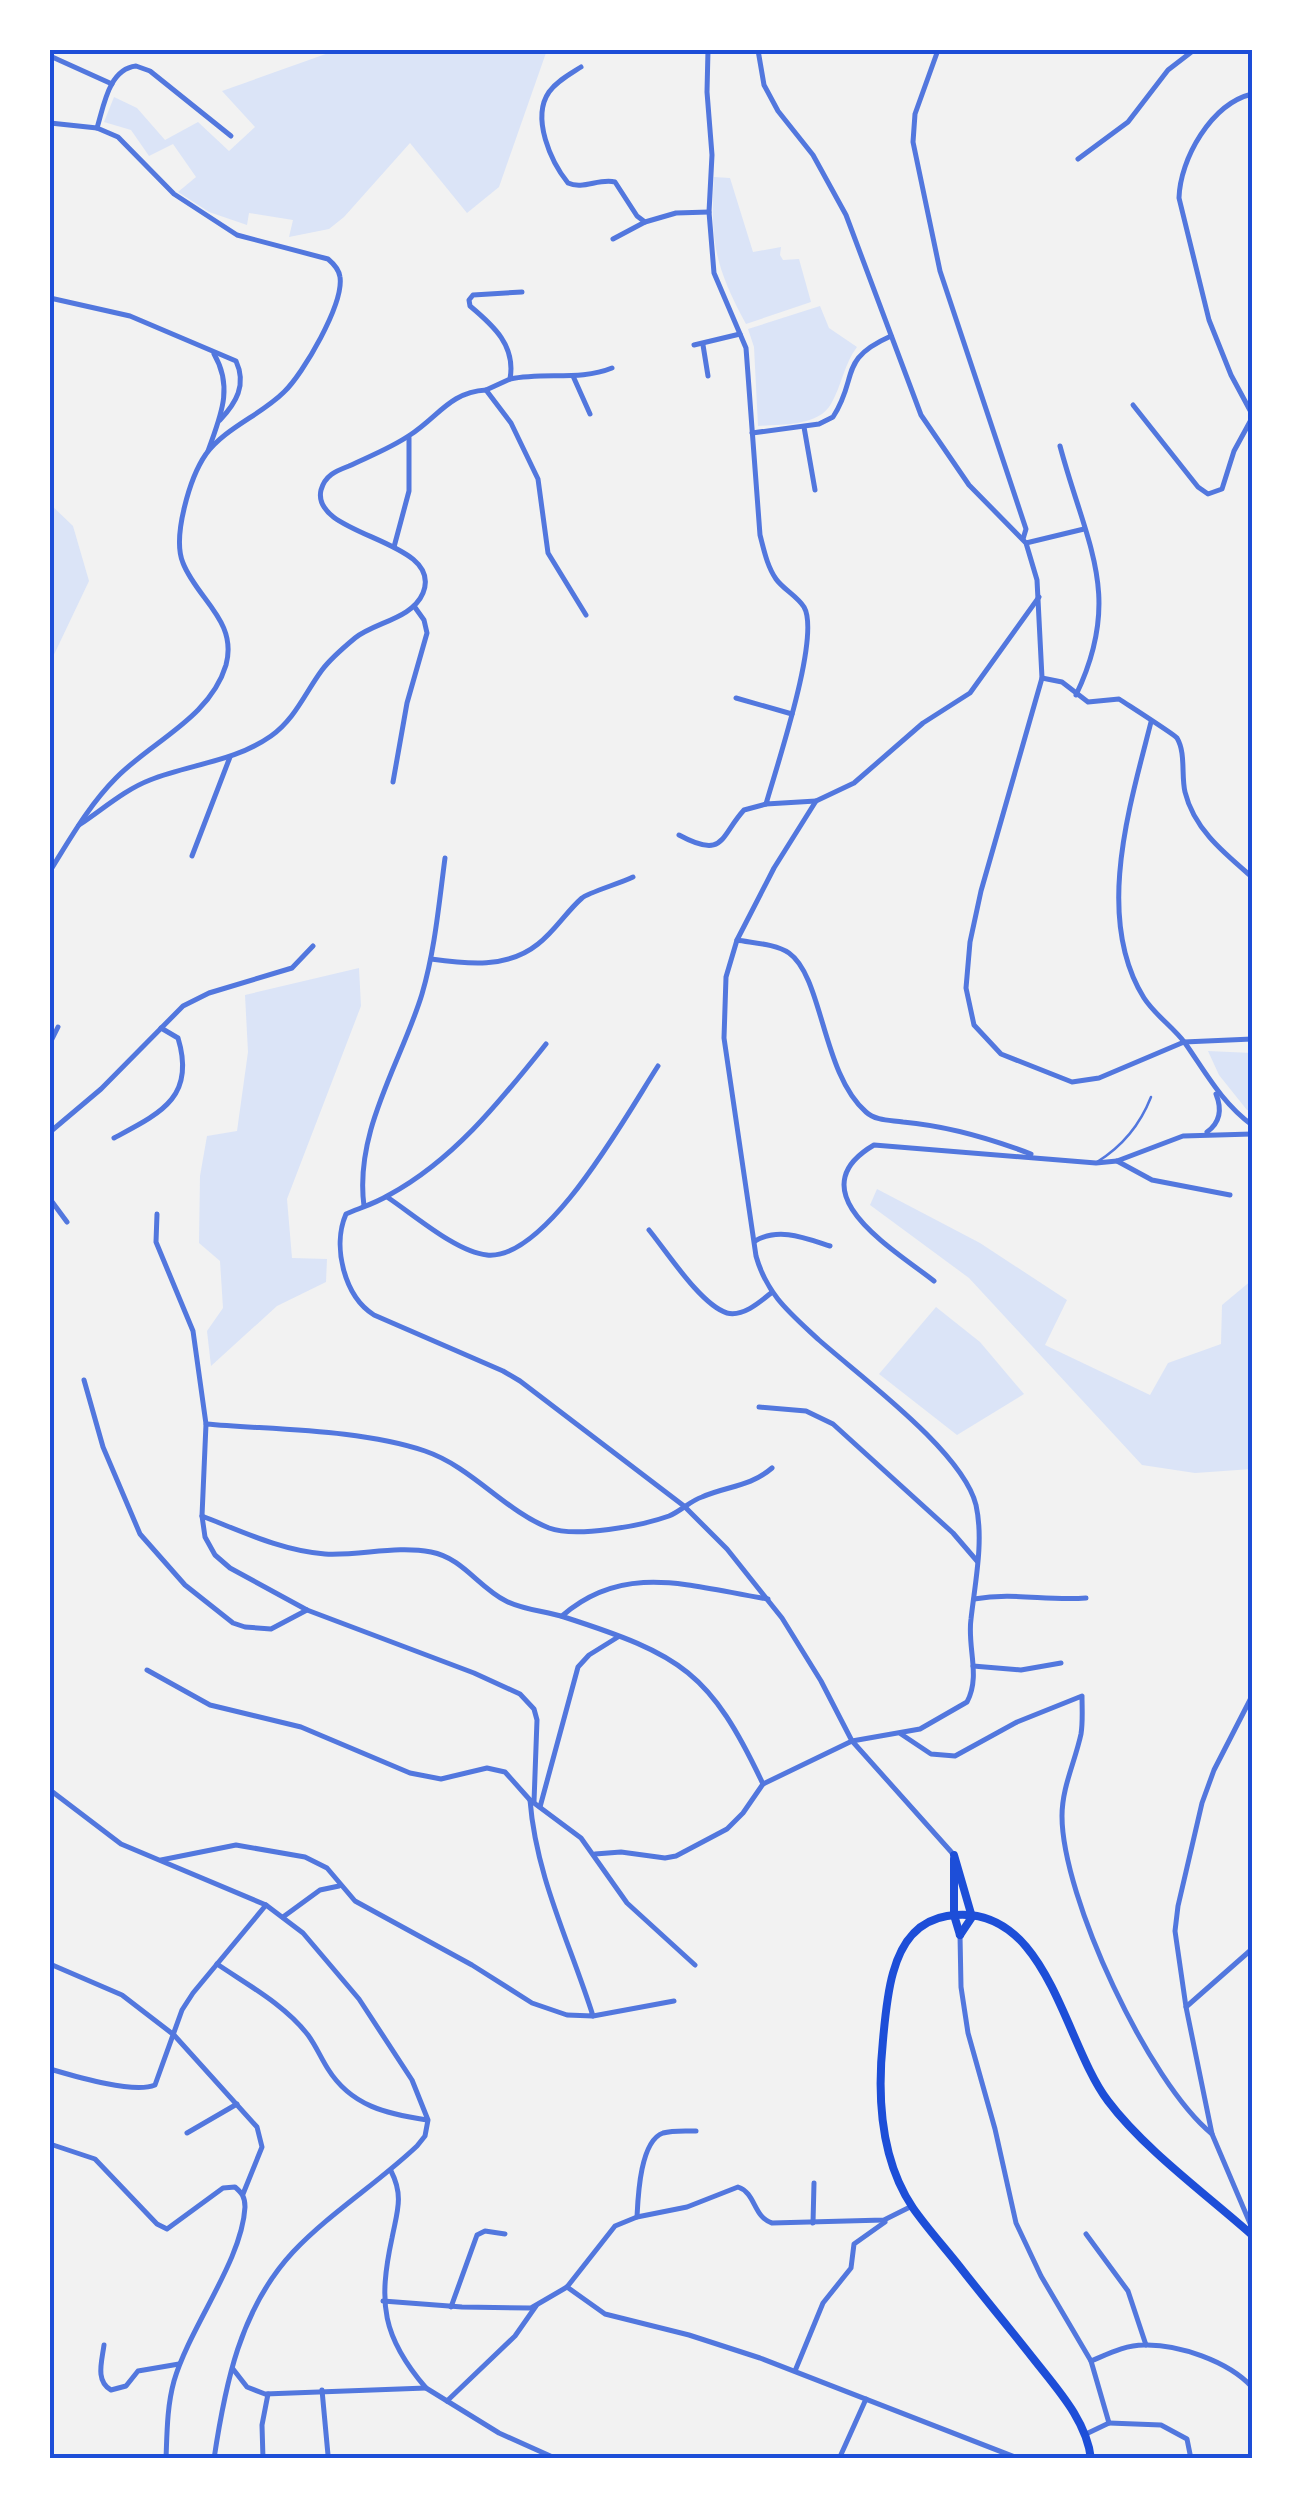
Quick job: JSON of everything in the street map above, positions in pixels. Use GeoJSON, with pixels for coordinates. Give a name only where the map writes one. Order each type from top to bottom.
{"type":"FeatureCollection","features":[{"type":"Feature","properties":{"kind":"highway"},"geometry":{"type":"LineString","coordinates":[[954,1855],[954,1915],[960,1935]]}},
{"type":"Feature","properties":{"kind":"highway"},"geometry":{"type":"LineString","coordinates":[[954,1855],[972,1917],[960,1935]]}},
{"type":"Feature","properties":{"kind":"highway"},"geometry":{"type":"LineString","coordinates":[[1091,2459],[1086,2434],[1051,2381],[912,2206],[892,2162],[880,2100],[888,2000],[897,1959],[910,1936],[924,1924],[954,1915],[1002,1925],[1021,1938],[1038,1961],[1080,2054],[1105,2098],[1182,2173],[1252,2231]]}},
{"type":"Feature","properties":{"kind":"street"},"geometry":{"type":"LineString","coordinates":[[708,50],[712,156],[709,212],[714,273],[746,348],[760,535],[766,560],[776,580],[803,606],[808,620],[809,636],[792,714],[766,804]]}},
{"type":"Feature","properties":{"kind":"street"},"geometry":{"type":"LineString","coordinates":[[758,50],[764,85],[778,111],[813,155],[846,215],[910,391],[938,442],[969,485],[1024,541]]}},
{"type":"Feature","properties":{"kind":"street"},"geometry":{"type":"LineString","coordinates":[[938,50],[919,100],[913,142],[940,272],[1026,529],[1024,541],[1039,597],[1042,678],[970,942],[966,988],[971,1017],[986,1042],[1001,1054],[1072,1082],[1100,1078],[1184,1042],[1252,1039]]}},
{"type":"Feature","properties":{"kind":"street"},"geometry":{"type":"LineString","coordinates":[[1078,159],[1128,122],[1168,70],[1194,50]]}},
{"type":"Feature","properties":{"kind":"street"},"geometry":{"type":"LineString","coordinates":[[50,56],[112,84]]}},
{"type":"Feature","properties":{"kind":"street"},"geometry":{"type":"LineString","coordinates":[[97,128],[112,84],[126,67],[144,68],[232,136]]}},
{"type":"Feature","properties":{"kind":"street"},"geometry":{"type":"LineString","coordinates":[[581,67],[547,94],[543,131],[548,145],[568,184],[615,182],[645,222]]}},
{"type":"Feature","properties":{"kind":"street"},"geometry":{"type":"LineString","coordinates":[[1134,404],[1198,487],[1208,494],[1222,490],[1234,451],[1252,416],[1209,320],[1179,198],[1186,160],[1197,139],[1225,108],[1252,94]]}},
{"type":"Feature","properties":{"kind":"street"},"geometry":{"type":"LineString","coordinates":[[50,123],[97,128],[118,137],[174,194],[223,227],[260,243],[319,256],[337,268],[340,277],[336,299],[300,374],[282,394],[208,452]]}},
{"type":"Feature","properties":{"kind":"street"},"geometry":{"type":"LineString","coordinates":[[613,239],[645,222],[676,213],[709,212]]}},
{"type":"Feature","properties":{"kind":"street"},"geometry":{"type":"LineString","coordinates":[[510,380],[510,351],[469,300],[478,295],[522,292]]}},
{"type":"Feature","properties":{"kind":"street"},"geometry":{"type":"LineString","coordinates":[[50,298],[130,316],[236,361],[241,372],[237,399],[220,420]]}},
{"type":"Feature","properties":{"kind":"street"},"geometry":{"type":"LineString","coordinates":[[694,345],[740,334]]}},
{"type":"Feature","properties":{"kind":"street"},"geometry":{"type":"LineString","coordinates":[[752,433],[804,426],[833,417],[854,361],[866,348],[891,336]]}},
{"type":"Feature","properties":{"kind":"street"},"geometry":{"type":"LineString","coordinates":[[703,345],[708,376]]}},
{"type":"Feature","properties":{"kind":"street"},"geometry":{"type":"LineString","coordinates":[[50,871],[77,827],[119,774],[191,718],[212,693],[226,664],[225,627],[180,558],[183,516],[194,478],[220,420],[226,386],[214,354]]}},
{"type":"Feature","properties":{"kind":"street"},"geometry":{"type":"LineString","coordinates":[[77,827],[145,781],[230,757],[271,736],[291,718],[321,671],[342,649],[361,634],[414,606],[422,596],[425,575],[410,558],[331,515],[320,496],[327,477],[409,436],[456,397],[510,380],[540,375],[590,376],[612,368]]}},
{"type":"Feature","properties":{"kind":"street"},"geometry":{"type":"LineString","coordinates":[[573,376],[590,414]]}},
{"type":"Feature","properties":{"kind":"street"},"geometry":{"type":"LineString","coordinates":[[486,390],[511,424],[538,479],[548,553],[586,615]]}},
{"type":"Feature","properties":{"kind":"street"},"geometry":{"type":"LineString","coordinates":[[804,426],[816,490]]}},
{"type":"Feature","properties":{"kind":"street"},"geometry":{"type":"LineString","coordinates":[[394,548],[412,470],[409,436]]}},
{"type":"Feature","properties":{"kind":"street"},"geometry":{"type":"LineString","coordinates":[[1060,446],[1094,557],[1101,611],[1095,651],[1076,695]]}},
{"type":"Feature","properties":{"kind":"street"},"geometry":{"type":"LineString","coordinates":[[1024,541],[1084,528]]}},
{"type":"Feature","properties":{"kind":"street"},"geometry":{"type":"LineString","coordinates":[[680,835],[696,844],[714,844],[724,840],[744,810],[766,804],[816,801],[854,783],[923,723],[970,692],[1039,597]]}},
{"type":"Feature","properties":{"kind":"street"},"geometry":{"type":"LineString","coordinates":[[393,782],[407,703],[427,633],[414,606]]}},
{"type":"Feature","properties":{"kind":"street"},"geometry":{"type":"LineString","coordinates":[[1042,678],[1062,682],[1076,695],[1094,703],[1119,699],[1171,731],[1178,739],[1185,791],[1193,814],[1203,830],[1252,876]]}},
{"type":"Feature","properties":{"kind":"street"},"geometry":{"type":"LineString","coordinates":[[736,698],[792,714]]}},
{"type":"Feature","properties":{"kind":"street"},"geometry":{"type":"LineString","coordinates":[[1151,722],[1126,820],[1119,904],[1132,972],[1144,997],[1184,1042],[1215,1089],[1252,1126]]}},
{"type":"Feature","properties":{"kind":"street"},"geometry":{"type":"LineString","coordinates":[[192,856],[230,757]]}},
{"type":"Feature","properties":{"kind":"street"},"geometry":{"type":"LineString","coordinates":[[596,1854],[676,1856],[727,1829],[744,1814],[764,1784],[852,1741],[920,1729],[967,1702],[974,1678],[970,1636],[977,1510],[957,1465],[770,1293],[756,1256],[724,1038],[726,977],[737,940],[774,868],[816,801]]}},
{"type":"Feature","properties":{"kind":"street"},"geometry":{"type":"LineString","coordinates":[[364,1206],[363,1163],[416,1014],[431,959],[445,858]]}},
{"type":"Feature","properties":{"kind":"street"},"geometry":{"type":"LineString","coordinates":[[431,959],[482,963],[517,956],[537,945],[585,894],[609,889],[632,877]]}},
{"type":"Feature","properties":{"kind":"street"},"geometry":{"type":"LineString","coordinates":[[737,940],[782,949],[798,962],[809,984],[834,1066],[867,1114],[988,1138],[1038,1157]]}},
{"type":"Feature","properties":{"kind":"street"},"geometry":{"type":"LineString","coordinates":[[51,1129],[101,1088],[196,998],[292,968],[313,946]]}},
{"type":"Feature","properties":{"kind":"street"},"geometry":{"type":"LineString","coordinates":[[50,1043],[58,1027]]}},
{"type":"Feature","properties":{"kind":"street"},"geometry":{"type":"LineString","coordinates":[[114,1138],[156,1114],[181,1089],[185,1060],[178,1038],[161,1028]]}},
{"type":"Feature","properties":{"kind":"street"},"geometry":{"type":"LineString","coordinates":[[546,1044],[492,1111],[463,1139],[417,1178],[387,1197],[346,1214],[339,1231],[346,1281],[361,1307],[520,1381],[684,1506],[727,1549],[768,1599],[822,1681],[852,1741],[954,1855]]}},
{"type":"Feature","properties":{"kind":"street"},"geometry":{"type":"LineString","coordinates":[[387,1197],[473,1252],[491,1256],[520,1246],[563,1208],[658,1066]]}},
{"type":"Feature","properties":{"kind":"street"},"geometry":{"type":"LineString","coordinates":[[1204,1134],[1216,1124],[1220,1112],[1215,1089]]}},
{"type":"Feature","properties":{"kind":"street"},"geometry":{"type":"LineString","coordinates":[[934,1281],[856,1219],[846,1198],[844,1179],[855,1156],[874,1145],[1096,1163],[1117,1161],[1183,1136],[1252,1134]]}},
{"type":"Feature","properties":{"kind":"street"},"geometry":{"type":"LineString","coordinates":[[1117,1161],[1152,1180],[1230,1196]]}},
{"type":"Feature","properties":{"kind":"street"},"geometry":{"type":"LineString","coordinates":[[50,1199],[67,1222]]}},
{"type":"Feature","properties":{"kind":"street"},"geometry":{"type":"LineString","coordinates":[[157,1214],[156,1242],[193,1332],[206,1424],[202,1516],[206,1538],[230,1568],[307,1610],[474,1673],[526,1699],[537,1720],[535,1850],[592,2016]]}},
{"type":"Feature","properties":{"kind":"street"},"geometry":{"type":"LineString","coordinates":[[649,1230],[707,1300],[726,1312],[745,1310],[770,1293]]}},
{"type":"Feature","properties":{"kind":"street"},"geometry":{"type":"LineString","coordinates":[[755,1241],[768,1234],[791,1235],[830,1246]]}},
{"type":"Feature","properties":{"kind":"street"},"geometry":{"type":"LineString","coordinates":[[84,1380],[103,1447],[140,1534],[185,1584],[233,1623],[245,1627],[270,1629],[307,1610]]}},
{"type":"Feature","properties":{"kind":"street"},"geometry":{"type":"LineString","coordinates":[[760,1408],[806,1412],[832,1424],[953,1533],[977,1560]]}},
{"type":"Feature","properties":{"kind":"street"},"geometry":{"type":"LineString","coordinates":[[206,1424],[366,1438],[423,1450],[468,1473],[539,1523],[560,1531],[605,1529],[664,1517],[703,1496],[742,1487],[772,1468]]}},
{"type":"Feature","properties":{"kind":"street"},"geometry":{"type":"LineString","coordinates":[[202,1516],[276,1544],[323,1554],[416,1550],[444,1555],[508,1602],[562,1616],[673,1660],[708,1689],[730,1718],[764,1784]]}},
{"type":"Feature","properties":{"kind":"street"},"geometry":{"type":"LineString","coordinates":[[562,1616],[598,1590],[638,1582],[768,1599]]}},
{"type":"Feature","properties":{"kind":"street"},"geometry":{"type":"LineString","coordinates":[[974,1599],[1012,1593],[1058,1600],[1086,1598]]}},
{"type":"Feature","properties":{"kind":"street"},"geometry":{"type":"LineString","coordinates":[[535,1803],[578,1667],[618,1637]]}},
{"type":"Feature","properties":{"kind":"street"},"geometry":{"type":"LineString","coordinates":[[973,1666],[1020,1670],[1061,1663]]}},
{"type":"Feature","properties":{"kind":"street"},"geometry":{"type":"LineString","coordinates":[[147,1670],[210,1705],[301,1727],[410,1774],[441,1778],[480,1768],[500,1770],[572,1830],[596,1854],[619,1895],[695,1965]]}},
{"type":"Feature","properties":{"kind":"street"},"geometry":{"type":"LineString","coordinates":[[901,1734],[926,1752],[955,1756],[1017,1722],[1082,1696],[1080,1737],[1062,1808],[1069,1866],[1112,1986],[1180,2100],[1212,2134]]}},
{"type":"Feature","properties":{"kind":"street"},"geometry":{"type":"LineString","coordinates":[[1252,1696],[1208,1785],[1178,1906],[1176,1951],[1212,2134],[1252,2231]]}},
{"type":"Feature","properties":{"kind":"street"},"geometry":{"type":"LineString","coordinates":[[50,1790],[121,1844],[266,1904],[283,1917],[314,1945],[369,2012],[412,2080],[428,2120],[421,2141],[390,2172],[302,2243],[281,2267],[255,2309],[231,2366],[214,2459]]}},
{"type":"Feature","properties":{"kind":"street"},"geometry":{"type":"LineString","coordinates":[[158,1861],[219,1847],[252,1846],[320,1864],[339,1886],[372,1912],[472,1965],[532,2003],[567,2014],[592,2016],[674,2001]]}},
{"type":"Feature","properties":{"kind":"street"},"geometry":{"type":"LineString","coordinates":[[283,1917],[320,1890],[339,1886]]}},
{"type":"Feature","properties":{"kind":"street"},"geometry":{"type":"LineString","coordinates":[[50,2069],[82,2078],[150,2088],[155,2085],[193,1992],[266,1904]]}},
{"type":"Feature","properties":{"kind":"street"},"geometry":{"type":"LineString","coordinates":[[960,1935],[968,2033],[1016,2222],[1041,2276],[1091,2361],[1109,2423]]}},
{"type":"Feature","properties":{"kind":"street"},"geometry":{"type":"LineString","coordinates":[[1186,2007],[1252,1949]]}},
{"type":"Feature","properties":{"kind":"street"},"geometry":{"type":"LineString","coordinates":[[50,1964],[122,1995],[174,2035],[257,2127],[262,2147],[244,2194],[246,2204],[234,2248],[172,2386],[166,2459]]}},
{"type":"Feature","properties":{"kind":"street"},"geometry":{"type":"LineString","coordinates":[[217,1964],[282,2008],[309,2036],[330,2073],[350,2094],[380,2111],[428,2120]]}},
{"type":"Feature","properties":{"kind":"street"},"geometry":{"type":"LineString","coordinates":[[186,2133],[237,2104]]}},
{"type":"Feature","properties":{"kind":"street"},"geometry":{"type":"LineString","coordinates":[[637,2217],[641,2174],[657,2136],[696,2131]]}},
{"type":"Feature","properties":{"kind":"street"},"geometry":{"type":"LineString","coordinates":[[50,2144],[95,2159],[158,2224],[167,2228],[222,2188],[236,2187],[244,2194]]}},
{"type":"Feature","properties":{"kind":"street"},"geometry":{"type":"LineString","coordinates":[[390,2172],[398,2186],[400,2202],[388,2254],[383,2301],[390,2334],[410,2369],[426,2388],[447,2401],[512,2440],[557,2459]]}},
{"type":"Feature","properties":{"kind":"street"},"geometry":{"type":"LineString","coordinates":[[812,2223],[814,2183]]}},
{"type":"Feature","properties":{"kind":"street"},"geometry":{"type":"LineString","coordinates":[[383,2301],[451,2307],[536,2306],[567,2286],[598,2251],[612,2228],[637,2217],[688,2207],[739,2187],[748,2193],[766,2221],[888,2219]]}},
{"type":"Feature","properties":{"kind":"street"},"geometry":{"type":"LineString","coordinates":[[795,2372],[824,2303],[852,2268],[854,2244],[912,2206]]}},
{"type":"Feature","properties":{"kind":"street"},"geometry":{"type":"LineString","coordinates":[[451,2307],[477,2236],[485,2231],[504,2234]]}},
{"type":"Feature","properties":{"kind":"street"},"geometry":{"type":"LineString","coordinates":[[1086,2234],[1133,2300],[1146,2345]]}},
{"type":"Feature","properties":{"kind":"street"},"geometry":{"type":"LineString","coordinates":[[567,2286],[605,2314],[689,2335],[795,2372],[1020,2459]]}},
{"type":"Feature","properties":{"kind":"street"},"geometry":{"type":"LineString","coordinates":[[447,2401],[514,2336],[536,2306]]}},
{"type":"Feature","properties":{"kind":"street"},"geometry":{"type":"LineString","coordinates":[[104,2345],[100,2376],[111,2390],[120,2390],[138,2371],[180,2364]]}},
{"type":"Feature","properties":{"kind":"street"},"geometry":{"type":"LineString","coordinates":[[1091,2361],[1121,2349],[1146,2345],[1225,2366],[1252,2387]]}},
{"type":"Feature","properties":{"kind":"street"},"geometry":{"type":"LineString","coordinates":[[231,2366],[250,2389],[268,2394],[426,2388]]}},
{"type":"Feature","properties":{"kind":"street"},"geometry":{"type":"LineString","coordinates":[[322,2390],[328,2454]]}},
{"type":"Feature","properties":{"kind":"street"},"geometry":{"type":"LineString","coordinates":[[263,2459],[262,2425],[268,2394]]}},
{"type":"Feature","properties":{"kind":"street"},"geometry":{"type":"LineString","coordinates":[[840,2459],[866,2399]]}},
{"type":"Feature","properties":{"kind":"street"},"geometry":{"type":"LineString","coordinates":[[1086,2434],[1109,2423],[1168,2427],[1187,2440],[1192,2459]]}},
{"type":"Feature","properties":{"kind":"lane"},"geometry":{"type":"LineString","coordinates":[[1096,1163],[1135,1128],[1151,1097]]}},
{"type":"Feature","properties":{"kind":"shaded area"},"geometry":{"type":"Polygon","coordinates":[[[337,50],[547,50],[499,187],[467,213],[410,143],[329,229],[289,237],[293,220],[249,213],[247,225],[209,212],[178,192],[196,177],[173,144],[149,156],[131,130],[104,122],[114,97],[137,108],[165,140],[198,122],[229,151],[255,127],[222,91],[337,50]]]}},
{"type":"Feature","properties":{"kind":"shaded area"},"geometry":{"type":"Polygon","coordinates":[[[714,177],[730,178],[753,252],[781,247],[783,260],[799,259],[811,302],[746,324],[727,286],[717,253],[714,177]]]}},
{"type":"Feature","properties":{"kind":"shaded area"},"geometry":{"type":"Polygon","coordinates":[[[820,306],[829,328],[857,347],[835,397],[825,411],[808,421],[758,426],[754,347],[748,329],[820,306]]]}},
{"type":"Feature","properties":{"kind":"shaded area"},"geometry":{"type":"Polygon","coordinates":[[[50,504],[73,526],[89,581],[50,663],[50,504]]]}},
{"type":"Feature","properties":{"kind":"shaded area"},"geometry":{"type":"Polygon","coordinates":[[[359,968],[361,1006],[287,1199],[292,1258],[327,1259],[326,1282],[277,1306],[211,1366],[207,1331],[223,1308],[220,1261],[199,1243],[200,1176],[207,1136],[237,1131],[248,1052],[245,995],[359,968]]]}},
{"type":"Feature","properties":{"kind":"shaded area"},"geometry":{"type":"Polygon","coordinates":[[[1208,1051],[1252,1053],[1252,1111],[1247,1110],[1219,1075],[1208,1051]]]}},
{"type":"Feature","properties":{"kind":"shaded area"},"geometry":{"type":"Polygon","coordinates":[[[877,1189],[980,1243],[1067,1300],[1045,1345],[1150,1395],[1168,1363],[1221,1344],[1222,1305],[1252,1280],[1252,1469],[1195,1473],[1142,1465],[969,1278],[870,1205],[877,1189]]]}},
{"type":"Feature","properties":{"kind":"shaded area"},"geometry":{"type":"Polygon","coordinates":[[[936,1307],[980,1342],[1024,1394],[957,1435],[879,1374],[936,1307]]]}}]}
